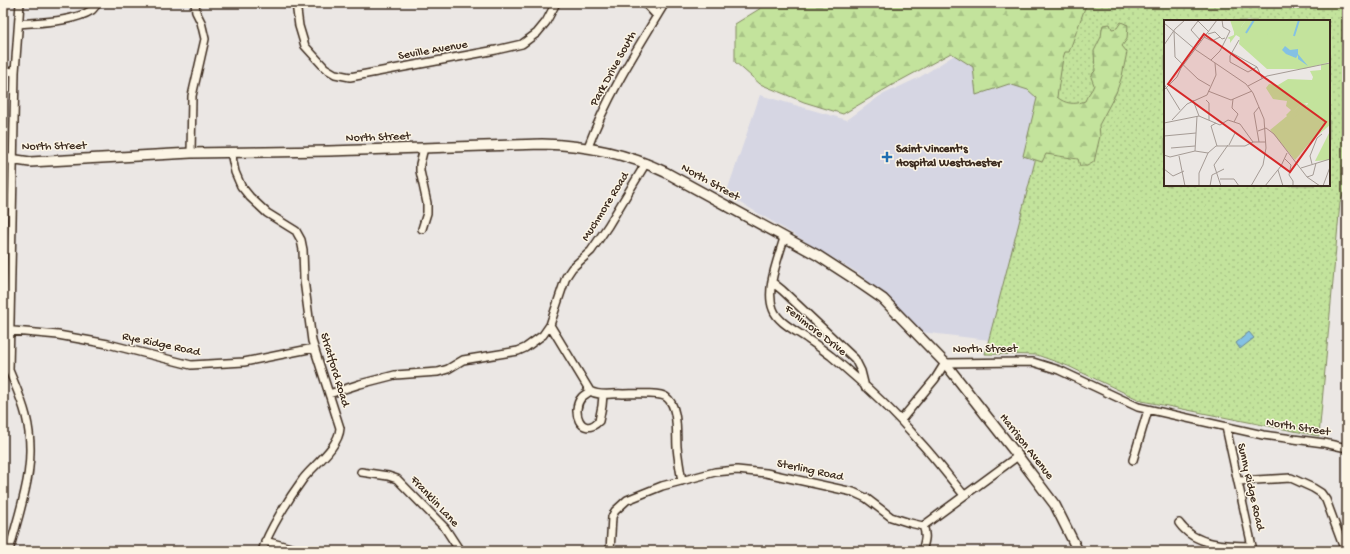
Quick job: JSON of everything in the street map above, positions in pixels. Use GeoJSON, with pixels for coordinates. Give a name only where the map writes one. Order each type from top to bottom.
{"type":"FeatureCollection","features":[{"type":"Feature","properties":{"kind":"main road","name":"North Street"},"geometry":{"type":"LineString","coordinates":[[3,158],[30,162],[191,153],[542,144],[564,144],[588,147],[627,156],[665,172],[846,273],[883,299],[945,363]]}},
{"type":"Feature","properties":{"kind":"main road","name":"Harrison Avenue"},"geometry":{"type":"LineString","coordinates":[[945,363],[1055,505],[1078,551]]}},
{"type":"Feature","properties":{"kind":"street"},"geometry":{"type":"LineString","coordinates":[[9,551],[26,492],[31,453],[26,417],[9,370],[6,330],[15,72],[20,3]]}},
{"type":"Feature","properties":{"kind":"street"},"geometry":{"type":"LineString","coordinates":[[19,24],[78,16],[92,10],[98,3]]}},
{"type":"Feature","properties":{"kind":"street"},"geometry":{"type":"LineString","coordinates":[[191,153],[192,96],[205,39],[201,22],[196,12],[195,3]]}},
{"type":"Feature","properties":{"kind":"street","name":"Seville Avenue"},"geometry":{"type":"LineString","coordinates":[[296,3],[299,26],[305,46],[325,68],[335,74],[350,76],[392,70],[522,44],[537,33],[546,22],[556,3]]}},
{"type":"Feature","properties":{"kind":"street"},"geometry":{"type":"LineString","coordinates":[[644,3],[657,16]]}},
{"type":"Feature","properties":{"kind":"street","name":"Park Drive South"},"geometry":{"type":"LineString","coordinates":[[588,147],[597,122],[665,3]]}},
{"type":"Feature","properties":{"kind":"street"},"geometry":{"type":"LineString","coordinates":[[3,71],[15,72]]}},
{"type":"Feature","properties":{"kind":"street"},"geometry":{"type":"LineString","coordinates":[[422,229],[427,213],[427,203],[420,171],[424,148]]}},
{"type":"Feature","properties":{"kind":"street","name":"Stratford Road"},"geometry":{"type":"LineString","coordinates":[[231,152],[235,172],[241,186],[250,197],[267,212],[296,231],[301,240],[303,250],[304,280],[312,341],[337,417],[339,434],[333,446],[303,479],[265,541],[262,551]]}},
{"type":"Feature","properties":{"kind":"street","name":"Muchmore Road"},"geometry":{"type":"LineString","coordinates":[[329,394],[395,375],[438,372],[448,369],[463,360],[518,351],[525,348],[543,335],[550,325],[566,277],[572,268],[591,251],[646,163]]}},
{"type":"Feature","properties":{"kind":"street","name":"Fenimore Drive"},"geometry":{"type":"LineString","coordinates":[[784,238],[772,282],[770,299],[775,315],[831,357],[901,420],[964,495]]}},
{"type":"Feature","properties":{"kind":"street","name":"Fenimore Drive"},"geometry":{"type":"LineString","coordinates":[[772,282],[855,359],[861,371],[865,387]]}},
{"type":"Feature","properties":{"kind":"street"},"geometry":{"type":"LineString","coordinates":[[550,325],[590,391],[603,394],[616,393],[662,395],[670,400],[677,422],[677,446],[682,481]]}},
{"type":"Feature","properties":{"kind":"street","name":"Rye Ridge Road"},"geometry":{"type":"LineString","coordinates":[[6,330],[58,335],[108,344],[191,365],[244,362],[314,348]]}},
{"type":"Feature","properties":{"kind":"street","name":"North Street"},"geometry":{"type":"LineString","coordinates":[[945,363],[1033,362],[1059,370],[1138,407],[1148,410],[1263,435],[1324,443],[1347,448]]}},
{"type":"Feature","properties":{"kind":"street"},"geometry":{"type":"LineString","coordinates":[[901,420],[935,379],[945,363]]}},
{"type":"Feature","properties":{"kind":"street"},"geometry":{"type":"LineString","coordinates":[[590,391],[580,400],[577,412],[582,426],[592,426],[599,422],[603,394]]}},
{"type":"Feature","properties":{"kind":"street"},"geometry":{"type":"LineString","coordinates":[[1133,460],[1148,410]]}},
{"type":"Feature","properties":{"kind":"street","name":"Sunny Ridge Road"},"geometry":{"type":"LineString","coordinates":[[1226,427],[1252,548]]}},
{"type":"Feature","properties":{"kind":"street"},"geometry":{"type":"LineString","coordinates":[[922,551],[926,540],[926,532],[923,526],[1018,456]]}},
{"type":"Feature","properties":{"kind":"street","name":"Sterling Road"},"geometry":{"type":"LineString","coordinates":[[610,551],[612,517],[620,505],[632,497],[662,486],[715,472],[737,470],[766,472],[853,492],[866,498],[891,517],[923,526]]}},
{"type":"Feature","properties":{"kind":"street","name":"Franklin Lane"},"geometry":{"type":"LineString","coordinates":[[361,472],[397,479],[445,528],[460,551]]}},
{"type":"Feature","properties":{"kind":"street"},"geometry":{"type":"LineString","coordinates":[[1238,481],[1292,478],[1321,493],[1326,500],[1345,551]]}},
{"type":"Feature","properties":{"kind":"street"},"geometry":{"type":"LineString","coordinates":[[1179,523],[1190,534],[1204,541],[1252,548]]}},
{"type":"Feature","properties":{"kind":"street"},"geometry":{"type":"LineString","coordinates":[[265,541],[302,551]]}},
{"type":"Feature","properties":{"kind":"shaded area","name":"Saint Vincent's Hospital Westchester"},"geometry":{"type":"Polygon","coordinates":[[[1011,19],[1069,28],[989,340],[921,332],[882,293],[858,273],[726,194],[760,95],[847,120],[880,96],[920,77],[1011,19]]]}},
{"type":"Feature","properties":{"kind":"green space"},"geometry":{"type":"Polygon","coordinates":[[[769,3],[1084,3],[1086,5],[1069,52],[1065,52],[1063,58],[1057,97],[1063,101],[1078,103],[1085,101],[1093,87],[1094,85],[1091,77],[1095,71],[1094,51],[1101,37],[1103,25],[1110,24],[1112,29],[1117,28],[1121,22],[1128,25],[1127,39],[1122,46],[1127,52],[1122,76],[1116,93],[1099,125],[1100,136],[1094,162],[1087,166],[1080,166],[1078,159],[1046,154],[1042,162],[1023,156],[1037,98],[1028,90],[1009,84],[976,95],[973,67],[951,53],[843,114],[804,102],[760,84],[735,62],[735,24],[769,3]]]}},
{"type":"Feature","properties":{"kind":"green space"},"geometry":{"type":"Polygon","coordinates":[[[1076,3],[1347,3],[1347,185],[1340,203],[1319,436],[1142,401],[1068,366],[1037,355],[985,354],[1076,3]]]}},
{"type":"Feature","properties":{"kind":"water"},"geometry":{"type":"Polygon","coordinates":[[[1249,332],[1254,338],[1240,349],[1236,343],[1249,332]]]}},
{"type":"Feature","properties":{"kind":"place","name":"Saint Vincent's Hospital Westchester"},"geometry":{"type":"Point","coordinates":[887,157]}}]}
